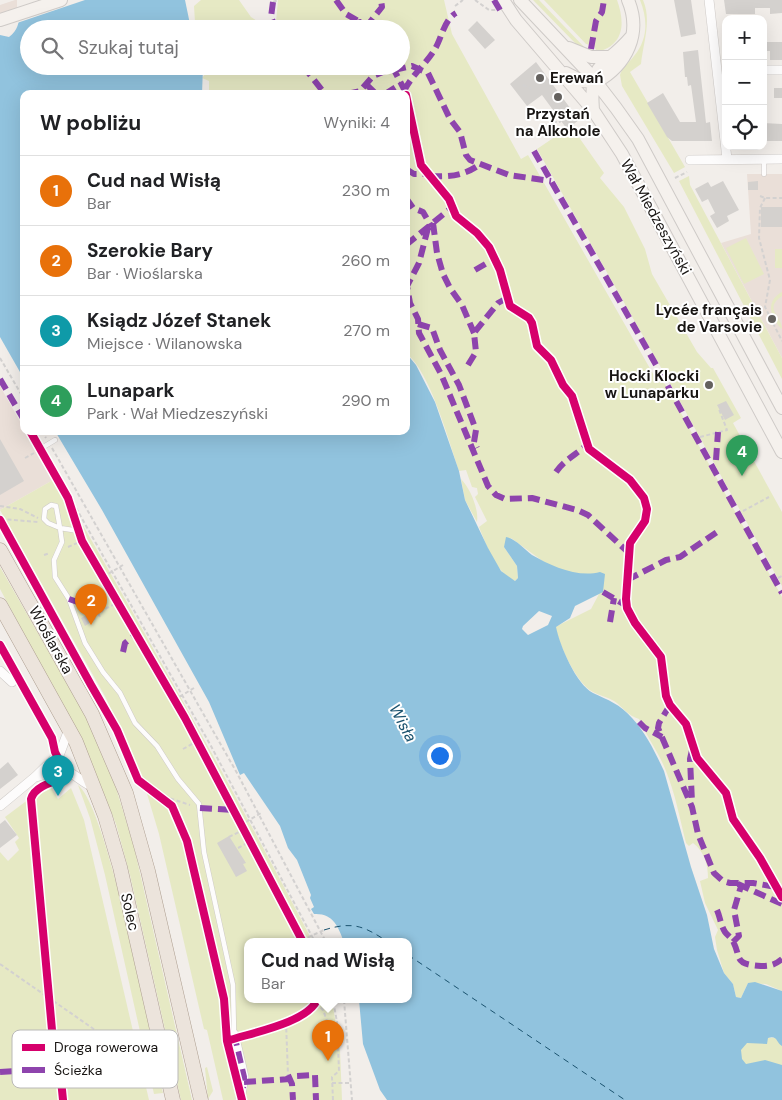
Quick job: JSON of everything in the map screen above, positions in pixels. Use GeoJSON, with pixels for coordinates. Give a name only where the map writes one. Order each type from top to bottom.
{"type":"FeatureCollection","features":[{"type":"Feature","properties":{"kind":"main road"},"geometry":{"type":"LineString","coordinates":[[0,20],[61,0]]}},
{"type":"Feature","properties":{"kind":"main road","name":"Wał Miedzeszyński"},"geometry":{"type":"LineString","coordinates":[[520,0],[563,45],[609,99],[656,171],[782,408]]}},
{"type":"Feature","properties":{"kind":"main road"},"geometry":{"type":"LineString","coordinates":[[593,110],[594,81],[633,35],[634,17],[628,0]]}},
{"type":"Feature","properties":{"kind":"main road","name":"Wał Miedzeszyński"},"geometry":{"type":"LineString","coordinates":[[502,5],[562,71],[593,110],[646,195],[782,452]]}},
{"type":"Feature","properties":{"kind":"main road"},"geometry":{"type":"LineString","coordinates":[[563,45],[591,57],[614,57]]}},
{"type":"Feature","properties":{"kind":"main road"},"geometry":{"type":"LineString","coordinates":[[609,99],[605,85],[614,57]]}},
{"type":"Feature","properties":{"kind":"main road"},"geometry":{"type":"LineString","coordinates":[[562,71],[582,81],[594,81],[609,72]]}},
{"type":"Feature","properties":{"kind":"main road","name":"Wioślarska"},"geometry":{"type":"LineString","coordinates":[[0,550],[67,667],[100,732]]}},
{"type":"Feature","properties":{"kind":"main road","name":"Wioślarska"},"geometry":{"type":"LineString","coordinates":[[0,605],[69,729]]}},
{"type":"Feature","properties":{"kind":"main road","name":"Solec"},"geometry":{"type":"LineString","coordinates":[[69,729],[94,787],[118,860],[157,1030]]}},
{"type":"Feature","properties":{"kind":"main road","name":"Solec"},"geometry":{"type":"LineString","coordinates":[[100,732],[126,793],[142,846],[201,1100]]}},
{"type":"Feature","properties":{"kind":"street"},"geometry":{"type":"LineString","coordinates":[[708,0],[722,70]]}},
{"type":"Feature","properties":{"kind":"street"},"geometry":{"type":"LineString","coordinates":[[767,70],[782,70]]}},
{"type":"Feature","properties":{"kind":"street"},"geometry":{"type":"LineString","coordinates":[[724,105],[727,159]]}},
{"type":"Feature","properties":{"kind":"street"},"geometry":{"type":"LineString","coordinates":[[690,160],[782,159]]}},
{"type":"Feature","properties":{"kind":"street"},"geometry":{"type":"LineString","coordinates":[[0,671],[12,682]]}},
{"type":"Feature","properties":{"kind":"street"},"geometry":{"type":"LineString","coordinates":[[0,806],[35,778],[60,753],[69,729]]}},
{"type":"Feature","properties":{"kind":"street"},"geometry":{"type":"LineString","coordinates":[[35,778],[74,775],[83,784],[94,787]]}},
{"type":"Feature","properties":{"kind":"street"},"geometry":{"type":"LineString","coordinates":[[234,1034],[244,1077],[240,1100]]}},
{"type":"Feature","properties":{"kind":"lane"},"geometry":{"type":"LineString","coordinates":[[764,159],[764,174]]}},
{"type":"Feature","properties":{"kind":"lane"},"geometry":{"type":"LineString","coordinates":[[40,449],[55,440]]}},
{"type":"Feature","properties":{"kind":"lane"},"geometry":{"type":"LineString","coordinates":[[79,531],[60,528],[48,523],[43,516],[45,509],[54,505],[58,508],[60,528],[62,542],[54,560],[54,577],[69,599],[85,643],[103,672],[120,693],[135,723],[157,746],[178,778],[197,799],[200,808],[204,852],[233,985],[234,1034]]}},
{"type":"Feature","properties":{"kind":"path"},"geometry":{"type":"LineString","coordinates":[[272,2],[278,0]]}},
{"type":"Feature","properties":{"kind":"path"},"geometry":{"type":"LineString","coordinates":[[455,6],[463,0]]}},
{"type":"Feature","properties":{"kind":"path"},"geometry":{"type":"LineString","coordinates":[[475,0],[489,10],[502,5]]}},
{"type":"Feature","properties":{"kind":"path"},"geometry":{"type":"LineString","coordinates":[[523,85],[532,89]]}},
{"type":"Feature","properties":{"kind":"path"},"geometry":{"type":"LineString","coordinates":[[542,114],[558,123],[561,120]]}},
{"type":"Feature","properties":{"kind":"path"},"geometry":{"type":"LineString","coordinates":[[675,178],[687,172]]}},
{"type":"Feature","properties":{"kind":"path"},"geometry":{"type":"LineString","coordinates":[[760,196],[764,198],[782,198]]}},
{"type":"Feature","properties":{"kind":"path"},"geometry":{"type":"LineString","coordinates":[[764,198],[760,208],[759,238],[770,280],[765,307],[782,341]]}},
{"type":"Feature","properties":{"kind":"path"},"geometry":{"type":"LineString","coordinates":[[0,358],[20,392]]}},
{"type":"Feature","properties":{"kind":"path"},"geometry":{"type":"LineString","coordinates":[[700,437],[727,430],[719,409]]}},
{"type":"Feature","properties":{"kind":"path"},"geometry":{"type":"LineString","coordinates":[[44,435],[122,566],[260,814],[324,938]]}},
{"type":"Feature","properties":{"kind":"path"},"geometry":{"type":"LineString","coordinates":[[24,458],[34,452]]}},
{"type":"Feature","properties":{"kind":"path"},"geometry":{"type":"LineString","coordinates":[[743,511],[770,497]]}},
{"type":"Feature","properties":{"kind":"path"},"geometry":{"type":"LineString","coordinates":[[68,498],[72,501],[183,695],[313,938]]}},
{"type":"Feature","properties":{"kind":"path"},"geometry":{"type":"LineString","coordinates":[[0,506],[20,509],[48,523]]}},
{"type":"Feature","properties":{"kind":"path"},"geometry":{"type":"LineString","coordinates":[[1,520],[48,523]]}},
{"type":"Feature","properties":{"kind":"path"},"geometry":{"type":"LineString","coordinates":[[1,520],[5,528]]}},
{"type":"Feature","properties":{"kind":"path"},"geometry":{"type":"LineString","coordinates":[[103,577],[122,566]]}},
{"type":"Feature","properties":{"kind":"path"},"geometry":{"type":"LineString","coordinates":[[778,578],[782,576]]}},
{"type":"Feature","properties":{"kind":"path"},"geometry":{"type":"LineString","coordinates":[[100,617],[98,613],[118,602]]}},
{"type":"Feature","properties":{"kind":"path"},"geometry":{"type":"LineString","coordinates":[[174,700],[194,688]]}},
{"type":"Feature","properties":{"kind":"path"},"geometry":{"type":"LineString","coordinates":[[182,749],[197,741]]}},
{"type":"Feature","properties":{"kind":"path"},"geometry":{"type":"LineString","coordinates":[[51,782],[58,780],[61,776]]}},
{"type":"Feature","properties":{"kind":"path"},"geometry":{"type":"LineString","coordinates":[[58,795],[61,776]]}},
{"type":"Feature","properties":{"kind":"path"},"geometry":{"type":"LineString","coordinates":[[136,776],[141,784],[166,801],[176,811]]}},
{"type":"Feature","properties":{"kind":"path"},"geometry":{"type":"LineString","coordinates":[[143,781],[169,798],[200,808]]}},
{"type":"Feature","properties":{"kind":"path"},"geometry":{"type":"LineString","coordinates":[[246,822],[260,814]]}},
{"type":"Feature","properties":{"kind":"path"},"geometry":{"type":"LineString","coordinates":[[229,837],[245,829]]}},
{"type":"Feature","properties":{"kind":"path"},"geometry":{"type":"LineString","coordinates":[[238,848],[251,841]]}},
{"type":"Feature","properties":{"kind":"path"},"geometry":{"type":"LineString","coordinates":[[306,938],[324,930]]}},
{"type":"Feature","properties":{"kind":"path"},"geometry":{"type":"LineString","coordinates":[[0,964],[95,1030]]}},
{"type":"Feature","properties":{"kind":"path"},"geometry":{"type":"LineString","coordinates":[[48,989],[50,1008]]}},
{"type":"Feature","properties":{"kind":"path"},"geometry":{"type":"LineString","coordinates":[[333,1003],[339,1071],[332,1077],[333,1100]]}},
{"type":"Feature","properties":{"kind":"path"},"geometry":{"type":"LineString","coordinates":[[344,1003],[352,1100]]}},
{"type":"Feature","properties":{"kind":"path"},"geometry":{"type":"LineString","coordinates":[[316,1004],[323,1010],[338,1050]]}},
{"type":"Feature","properties":{"kind":"path"},"geometry":{"type":"LineString","coordinates":[[286,1022],[288,1075]]}},
{"type":"Feature","properties":{"kind":"path"},"geometry":{"type":"LineString","coordinates":[[332,1083],[350,1082]]}},
{"type":"Feature","properties":{"kind":"shaded area"},"geometry":{"type":"Polygon","coordinates":[[[15,0],[44,0],[0,15],[0,5],[15,0]]]}},
{"type":"Feature","properties":{"kind":"shaded area"},"geometry":{"type":"Polygon","coordinates":[[[747,174],[782,174],[782,358],[721,243],[751,234],[747,174]]]}},
{"type":"Feature","properties":{"kind":"shaded area"},"geometry":{"type":"Polygon","coordinates":[[[0,386],[20,421],[20,435],[28,435],[53,480],[0,510],[0,386]]]}},
{"type":"Feature","properties":{"kind":"green space"},"geometry":{"type":"Polygon","coordinates":[[[201,0],[239,0],[251,17],[256,20],[195,20],[194,6],[201,0]]]}},
{"type":"Feature","properties":{"kind":"green space"},"geometry":{"type":"Polygon","coordinates":[[[278,0],[444,0],[452,34],[521,159],[528,155],[656,379],[665,384],[782,597],[782,991],[766,984],[748,983],[741,998],[736,997],[733,984],[724,973],[715,937],[718,930],[705,903],[700,881],[708,878],[706,863],[703,854],[697,846],[693,843],[689,846],[686,843],[672,788],[660,758],[639,719],[629,714],[614,701],[587,687],[575,672],[565,654],[555,627],[591,609],[599,594],[592,597],[511,538],[504,547],[517,566],[518,578],[515,581],[508,577],[497,565],[485,542],[479,527],[487,521],[475,497],[478,494],[477,488],[472,487],[466,470],[459,471],[431,391],[415,362],[410,357],[410,90],[209,90],[209,81],[202,78],[204,75],[410,75],[410,20],[276,20],[278,0]]]}},
{"type":"Feature","properties":{"kind":"green space"},"geometry":{"type":"Polygon","coordinates":[[[533,0],[539,0],[586,49],[576,44],[533,0]]]}},
{"type":"Feature","properties":{"kind":"green space"},"geometry":{"type":"Polygon","coordinates":[[[544,0],[617,0],[622,24],[618,38],[606,49],[597,52],[594,46],[586,44],[544,0]]]}},
{"type":"Feature","properties":{"kind":"green space"},"geometry":{"type":"Polygon","coordinates":[[[640,0],[643,0],[646,8],[646,32],[641,64],[630,72],[685,167],[674,173],[622,86],[621,72],[639,50],[644,36],[645,22],[640,0]]]}},
{"type":"Feature","properties":{"kind":"green space"},"geometry":{"type":"Polygon","coordinates":[[[571,126],[604,173],[600,178],[624,207],[645,249],[652,274],[697,352],[713,368],[741,418],[733,423],[782,512],[782,586],[537,149],[571,126]]]}},
{"type":"Feature","properties":{"kind":"green space"},"geometry":{"type":"Polygon","coordinates":[[[689,176],[690,185],[782,358],[782,379],[679,181],[689,176]]]}},
{"type":"Feature","properties":{"kind":"green space"},"geometry":{"type":"Polygon","coordinates":[[[746,238],[764,274],[744,284],[726,248],[746,238]]]}},
{"type":"Feature","properties":{"kind":"green space"},"geometry":{"type":"Polygon","coordinates":[[[775,249],[782,249],[782,268],[775,268],[775,249]]]}},
{"type":"Feature","properties":{"kind":"green space"},"geometry":{"type":"Polygon","coordinates":[[[782,292],[782,296],[774,305],[774,309],[782,329],[772,315],[771,305],[773,300],[782,292]]]}},
{"type":"Feature","properties":{"kind":"green space"},"geometry":{"type":"Polygon","coordinates":[[[461,479],[473,499],[477,511],[477,522],[465,500],[461,479]]]}},
{"type":"Feature","properties":{"kind":"green space"},"geometry":{"type":"Polygon","coordinates":[[[53,480],[67,505],[70,503],[224,776],[311,938],[244,938],[244,1003],[332,1003],[340,1050],[342,1100],[223,1100],[207,1030],[204,1029],[159,834],[142,777],[106,698],[0,510],[53,480]]]}},
{"type":"Feature","properties":{"kind":"green space"},"geometry":{"type":"Polygon","coordinates":[[[0,567],[86,717],[116,788],[134,847],[176,1030],[165,1030],[130,875],[116,824],[85,747],[0,589],[0,567]]]}},
{"type":"Feature","properties":{"kind":"green space"},"geometry":{"type":"Polygon","coordinates":[[[49,784],[58,799],[71,788],[84,820],[133,1030],[12,1030],[12,1088],[146,1088],[149,1100],[0,1100],[0,852],[8,861],[19,850],[15,842],[19,838],[5,817],[49,784]]]}},
{"type":"Feature","properties":{"kind":"green space"},"geometry":{"type":"Polygon","coordinates":[[[78,785],[90,803],[115,879],[150,1030],[140,1030],[105,875],[90,818],[78,785]]]}},
{"type":"Feature","properties":{"kind":"green space"},"geometry":{"type":"Polygon","coordinates":[[[737,1029],[768,1038],[782,1037],[782,1073],[738,1066],[737,1029]]]}},
{"type":"Feature","properties":{"kind":"green space"},"geometry":{"type":"Polygon","coordinates":[[[178,1039],[192,1100],[181,1100],[178,1087],[178,1039]]]}},
{"type":"Feature","properties":{"kind":"green space"},"geometry":{"type":"Polygon","coordinates":[[[207,1067],[213,1091],[208,1099],[205,1068],[207,1067]]]}},
{"type":"Feature","properties":{"kind":"green space"},"geometry":{"type":"Polygon","coordinates":[[[153,1088],[162,1088],[163,1093],[154,1094],[153,1088]]]}},
{"type":"Feature","properties":{"kind":"water"},"geometry":{"type":"Polygon","coordinates":[[[19,0],[185,0],[189,20],[20,20],[20,75],[203,75],[202,90],[20,90],[20,372],[0,337],[0,35],[9,37],[16,29],[19,20],[19,0]]]}},
{"type":"Feature","properties":{"kind":"water","name":"Wisła"},"geometry":{"type":"Polygon","coordinates":[[[410,358],[416,365],[435,402],[459,471],[465,500],[501,571],[515,581],[518,578],[517,566],[504,547],[506,537],[517,542],[532,555],[556,567],[574,572],[600,572],[605,574],[603,592],[575,606],[570,618],[556,627],[561,644],[581,682],[593,693],[623,709],[642,730],[664,771],[691,867],[707,915],[714,949],[724,973],[733,984],[736,997],[741,998],[748,983],[755,982],[782,991],[782,1046],[775,1038],[771,1037],[768,1038],[767,1044],[747,1043],[741,1050],[742,1059],[746,1064],[765,1060],[782,1065],[782,1100],[387,1100],[380,1090],[363,1044],[359,1003],[412,1003],[412,938],[342,938],[337,926],[330,918],[314,914],[311,909],[314,907],[310,898],[311,895],[297,860],[288,848],[280,826],[244,773],[240,775],[209,702],[102,510],[57,435],[410,435],[410,358]],[[539,611],[522,629],[528,635],[548,625],[552,616],[539,611]]]}},
{"type":"Feature","properties":{"kind":"pier"},"geometry":{"type":"Polygon","coordinates":[[[17,0],[85,0],[26,20],[20,20],[17,23],[17,0]]]}},
{"type":"Feature","properties":{"kind":"building"},"geometry":{"type":"Polygon","coordinates":[[[674,0],[691,0],[696,34],[681,37],[674,0]]]}},
{"type":"Feature","properties":{"kind":"building"},"geometry":{"type":"Polygon","coordinates":[[[724,0],[782,0],[782,13],[770,14],[770,8],[755,8],[755,14],[726,14],[724,0]]]}},
{"type":"Feature","properties":{"kind":"building"},"geometry":{"type":"Polygon","coordinates":[[[477,21],[495,40],[485,49],[468,30],[477,21]]]}},
{"type":"Feature","properties":{"kind":"building"},"geometry":{"type":"Polygon","coordinates":[[[767,42],[782,42],[782,60],[770,60],[770,51],[767,51],[767,42]]]}},
{"type":"Feature","properties":{"kind":"building"},"geometry":{"type":"Polygon","coordinates":[[[698,50],[706,123],[710,122],[712,141],[672,141],[667,137],[647,103],[663,93],[680,122],[696,122],[691,85],[688,86],[687,77],[685,77],[683,52],[698,50]]]}},
{"type":"Feature","properties":{"kind":"building"},"geometry":{"type":"Polygon","coordinates":[[[536,62],[579,120],[567,129],[542,95],[527,106],[510,84],[536,62]]]}},
{"type":"Feature","properties":{"kind":"building"},"geometry":{"type":"Polygon","coordinates":[[[774,88],[782,88],[782,98],[774,98],[774,88]]]}},
{"type":"Feature","properties":{"kind":"building"},"geometry":{"type":"Polygon","coordinates":[[[767,123],[782,124],[782,141],[767,141],[767,123]]]}},
{"type":"Feature","properties":{"kind":"building"},"geometry":{"type":"Polygon","coordinates":[[[723,181],[739,210],[727,216],[729,221],[717,228],[710,216],[715,213],[708,199],[702,202],[695,189],[708,182],[711,187],[723,181]]]}},
{"type":"Feature","properties":{"kind":"building"},"geometry":{"type":"Polygon","coordinates":[[[758,181],[758,190],[748,190],[748,182],[758,181]]]}},
{"type":"Feature","properties":{"kind":"building"},"geometry":{"type":"Polygon","coordinates":[[[761,207],[782,207],[782,227],[761,227],[761,207]]]}},
{"type":"Feature","properties":{"kind":"building"},"geometry":{"type":"Polygon","coordinates":[[[726,401],[734,415],[725,420],[717,405],[726,401]]]}},
{"type":"Feature","properties":{"kind":"building"},"geometry":{"type":"Polygon","coordinates":[[[0,439],[24,481],[0,495],[0,439]]]}},
{"type":"Feature","properties":{"kind":"building"},"geometry":{"type":"Polygon","coordinates":[[[92,612],[96,619],[85,626],[81,618],[92,612]]]}},
{"type":"Feature","properties":{"kind":"building"},"geometry":{"type":"Polygon","coordinates":[[[8,762],[18,775],[0,789],[0,769],[8,762]]]}},
{"type":"Feature","properties":{"kind":"building"},"geometry":{"type":"Polygon","coordinates":[[[5,820],[17,835],[0,848],[0,824],[5,820]]]}},
{"type":"Feature","properties":{"kind":"building"},"geometry":{"type":"Polygon","coordinates":[[[229,836],[246,863],[243,864],[247,871],[236,877],[217,843],[229,836]]]}},
{"type":"Feature","properties":{"kind":"ferry route"},"geometry":{"type":"LineString","coordinates":[[324,930],[334,927],[351,926],[365,929],[382,938]]}},
{"type":"Feature","properties":{"kind":"ferry route"},"geometry":{"type":"LineString","coordinates":[[412,958],[625,1100]]}},
{"type":"Feature","properties":{"kind":"marked path"},"geometry":{"type":"LineString","coordinates":[[336,0],[346,14],[356,20]]}},
{"type":"Feature","properties":{"kind":"marked path"},"geometry":{"type":"LineString","coordinates":[[372,20],[382,7],[381,0]]}},
{"type":"Feature","properties":{"kind":"marked path"},"geometry":{"type":"LineString","coordinates":[[494,0],[500,10]]}},
{"type":"Feature","properties":{"kind":"marked path"},"geometry":{"type":"LineString","coordinates":[[591,49],[596,21],[602,12],[604,0]]}},
{"type":"Feature","properties":{"kind":"marked path"},"geometry":{"type":"LineString","coordinates":[[272,20],[273,2]]}},
{"type":"Feature","properties":{"kind":"marked path"},"geometry":{"type":"LineString","coordinates":[[405,90],[431,54],[446,24],[456,13]]}},
{"type":"Feature","properties":{"kind":"marked path"},"geometry":{"type":"LineString","coordinates":[[410,66],[428,73],[450,119],[460,132],[466,155],[470,160],[509,175],[551,181]]}},
{"type":"Feature","properties":{"kind":"marked path"},"geometry":{"type":"LineString","coordinates":[[310,75],[322,90]]}},
{"type":"Feature","properties":{"kind":"marked path"},"geometry":{"type":"LineString","coordinates":[[361,90],[376,75]]}},
{"type":"Feature","properties":{"kind":"marked path"},"geometry":{"type":"LineString","coordinates":[[397,75],[404,90]]}},
{"type":"Feature","properties":{"kind":"marked path"},"geometry":{"type":"LineString","coordinates":[[366,84],[372,90]]}},
{"type":"Feature","properties":{"kind":"marked path"},"geometry":{"type":"LineString","coordinates":[[391,90],[401,84]]}},
{"type":"Feature","properties":{"kind":"marked path"},"geometry":{"type":"LineString","coordinates":[[534,151],[659,370],[782,593]]}},
{"type":"Feature","properties":{"kind":"marked path"},"geometry":{"type":"LineString","coordinates":[[430,176],[456,175],[467,172],[479,165]]}},
{"type":"Feature","properties":{"kind":"marked path"},"geometry":{"type":"LineString","coordinates":[[410,172],[414,174],[428,174]]}},
{"type":"Feature","properties":{"kind":"marked path"},"geometry":{"type":"LineString","coordinates":[[410,204],[413,208],[423,212],[431,226]]}},
{"type":"Feature","properties":{"kind":"marked path"},"geometry":{"type":"LineString","coordinates":[[410,242],[451,208]]}},
{"type":"Feature","properties":{"kind":"marked path"},"geometry":{"type":"LineString","coordinates":[[433,223],[437,253],[443,274],[462,305],[474,333]]}},
{"type":"Feature","properties":{"kind":"marked path"},"geometry":{"type":"LineString","coordinates":[[410,280],[419,263],[428,228]]}},
{"type":"Feature","properties":{"kind":"marked path"},"geometry":{"type":"LineString","coordinates":[[475,270],[494,259]]}},
{"type":"Feature","properties":{"kind":"marked path"},"geometry":{"type":"LineString","coordinates":[[468,365],[476,352],[474,333],[498,303],[507,298]]}},
{"type":"Feature","properties":{"kind":"marked path"},"geometry":{"type":"LineString","coordinates":[[410,303],[418,319],[419,333],[441,374],[488,486],[496,495],[505,499],[532,498],[577,510],[588,515],[629,553]]}},
{"type":"Feature","properties":{"kind":"marked path"},"geometry":{"type":"LineString","coordinates":[[418,324],[432,328],[440,350],[459,385],[476,430],[474,442],[477,448]]}},
{"type":"Feature","properties":{"kind":"marked path"},"geometry":{"type":"LineString","coordinates":[[0,379],[20,413]]}},
{"type":"Feature","properties":{"kind":"marked path"},"geometry":{"type":"LineString","coordinates":[[716,460],[718,432]]}},
{"type":"Feature","properties":{"kind":"marked path"},"geometry":{"type":"LineString","coordinates":[[556,472],[588,444]]}},
{"type":"Feature","properties":{"kind":"marked path"},"geometry":{"type":"LineString","coordinates":[[627,580],[666,560],[680,557],[717,532]]}},
{"type":"Feature","properties":{"kind":"marked path"},"geometry":{"type":"LineString","coordinates":[[603,592],[627,606]]}},
{"type":"Feature","properties":{"kind":"marked path"},"geometry":{"type":"LineString","coordinates":[[610,622],[614,598]]}},
{"type":"Feature","properties":{"kind":"marked path"},"geometry":{"type":"LineString","coordinates":[[69,599],[103,611]]}},
{"type":"Feature","properties":{"kind":"marked path"},"geometry":{"type":"LineString","coordinates":[[123,652],[125,643],[136,634]]}},
{"type":"Feature","properties":{"kind":"marked path"},"geometry":{"type":"LineString","coordinates":[[670,705],[658,728],[692,807],[698,834],[714,873],[723,881],[730,883],[753,883],[776,887]]}},
{"type":"Feature","properties":{"kind":"marked path"},"geometry":{"type":"LineString","coordinates":[[639,722],[645,728],[662,737]]}},
{"type":"Feature","properties":{"kind":"marked path"},"geometry":{"type":"LineString","coordinates":[[692,750],[690,759],[692,802]]}},
{"type":"Feature","properties":{"kind":"marked path"},"geometry":{"type":"LineString","coordinates":[[200,808],[234,810]]}},
{"type":"Feature","properties":{"kind":"marked path"},"geometry":{"type":"LineString","coordinates":[[738,884],[782,904]]}},
{"type":"Feature","properties":{"kind":"marked path"},"geometry":{"type":"LineString","coordinates":[[733,942],[739,936],[734,910],[741,886]]}},
{"type":"Feature","properties":{"kind":"marked path"},"geometry":{"type":"LineString","coordinates":[[717,910],[724,930],[733,941],[742,962],[767,966],[775,964],[782,959]]}},
{"type":"Feature","properties":{"kind":"marked path"},"geometry":{"type":"LineString","coordinates":[[234,1034],[244,1077],[243,1088]]}},
{"type":"Feature","properties":{"kind":"marked path"},"geometry":{"type":"LineString","coordinates":[[0,1072],[12,1071]]}},
{"type":"Feature","properties":{"kind":"marked path"},"geometry":{"type":"LineString","coordinates":[[288,1075],[292,1084],[293,1100]]}},
{"type":"Feature","properties":{"kind":"marked path"},"geometry":{"type":"LineString","coordinates":[[244,1082],[290,1079],[295,1076],[315,1075],[316,1100]]}},
{"type":"Feature","properties":{"kind":"cycle path"},"geometry":{"type":"LineString","coordinates":[[410,114],[421,165],[449,199],[456,216],[477,233],[489,247],[500,270],[510,306],[529,318],[532,323],[537,346],[551,360],[563,385],[572,396],[589,449],[630,480],[644,498],[647,509],[645,521],[630,543],[627,608],[635,623],[661,657],[666,696],[670,705],[686,724],[697,758],[726,793],[733,819],[760,858],[782,897]]}},
{"type":"Feature","properties":{"kind":"cycle path"},"geometry":{"type":"LineString","coordinates":[[32,435],[68,498],[82,541],[185,718],[301,938]]}},
{"type":"Feature","properties":{"kind":"cycle path"},"geometry":{"type":"LineString","coordinates":[[0,520],[117,730],[138,780],[172,806],[187,841],[224,999],[227,1041],[242,1100]]}},
{"type":"Feature","properties":{"kind":"cycle path"},"geometry":{"type":"LineString","coordinates":[[0,645],[52,738],[55,752],[62,766],[58,780],[38,789],[31,799],[52,1030]]}},
{"type":"Feature","properties":{"kind":"cycle path"},"geometry":{"type":"LineString","coordinates":[[227,1041],[290,1021],[302,1015],[315,1003]]}},
{"type":"Feature","properties":{"kind":"cycle path"},"geometry":{"type":"LineString","coordinates":[[62,1088],[63,1100]]}},
{"type":"Feature","properties":{"kind":"place","name":"Erewań"},"geometry":{"type":"Point","coordinates":[540,78]}},
{"type":"Feature","properties":{"kind":"place","name":"Przystań na Alkohole"},"geometry":{"type":"Point","coordinates":[558,97]}},
{"type":"Feature","properties":{"kind":"place","name":"Lycée français de Varsovie"},"geometry":{"type":"Point","coordinates":[772,319]}},
{"type":"Feature","properties":{"kind":"place","name":"Hocki Klocki w Lunaparku"},"geometry":{"type":"Point","coordinates":[709,385]}},
{"type":"Feature","properties":{"kind":"place","name":"Lunapark"},"geometry":{"type":"Point","coordinates":[742,476]}},
{"type":"Feature","properties":{"kind":"place","name":"Szerokie Bary"},"geometry":{"type":"Point","coordinates":[91,625]}},
{"type":"Feature","properties":{"kind":"place","name":"Ksiądz Józef Stanek"},"geometry":{"type":"Point","coordinates":[58,796]}},
{"type":"Feature","properties":{"kind":"place","name":"Cud nad Wisłą"},"geometry":{"type":"Point","coordinates":[328,1061]}}]}
